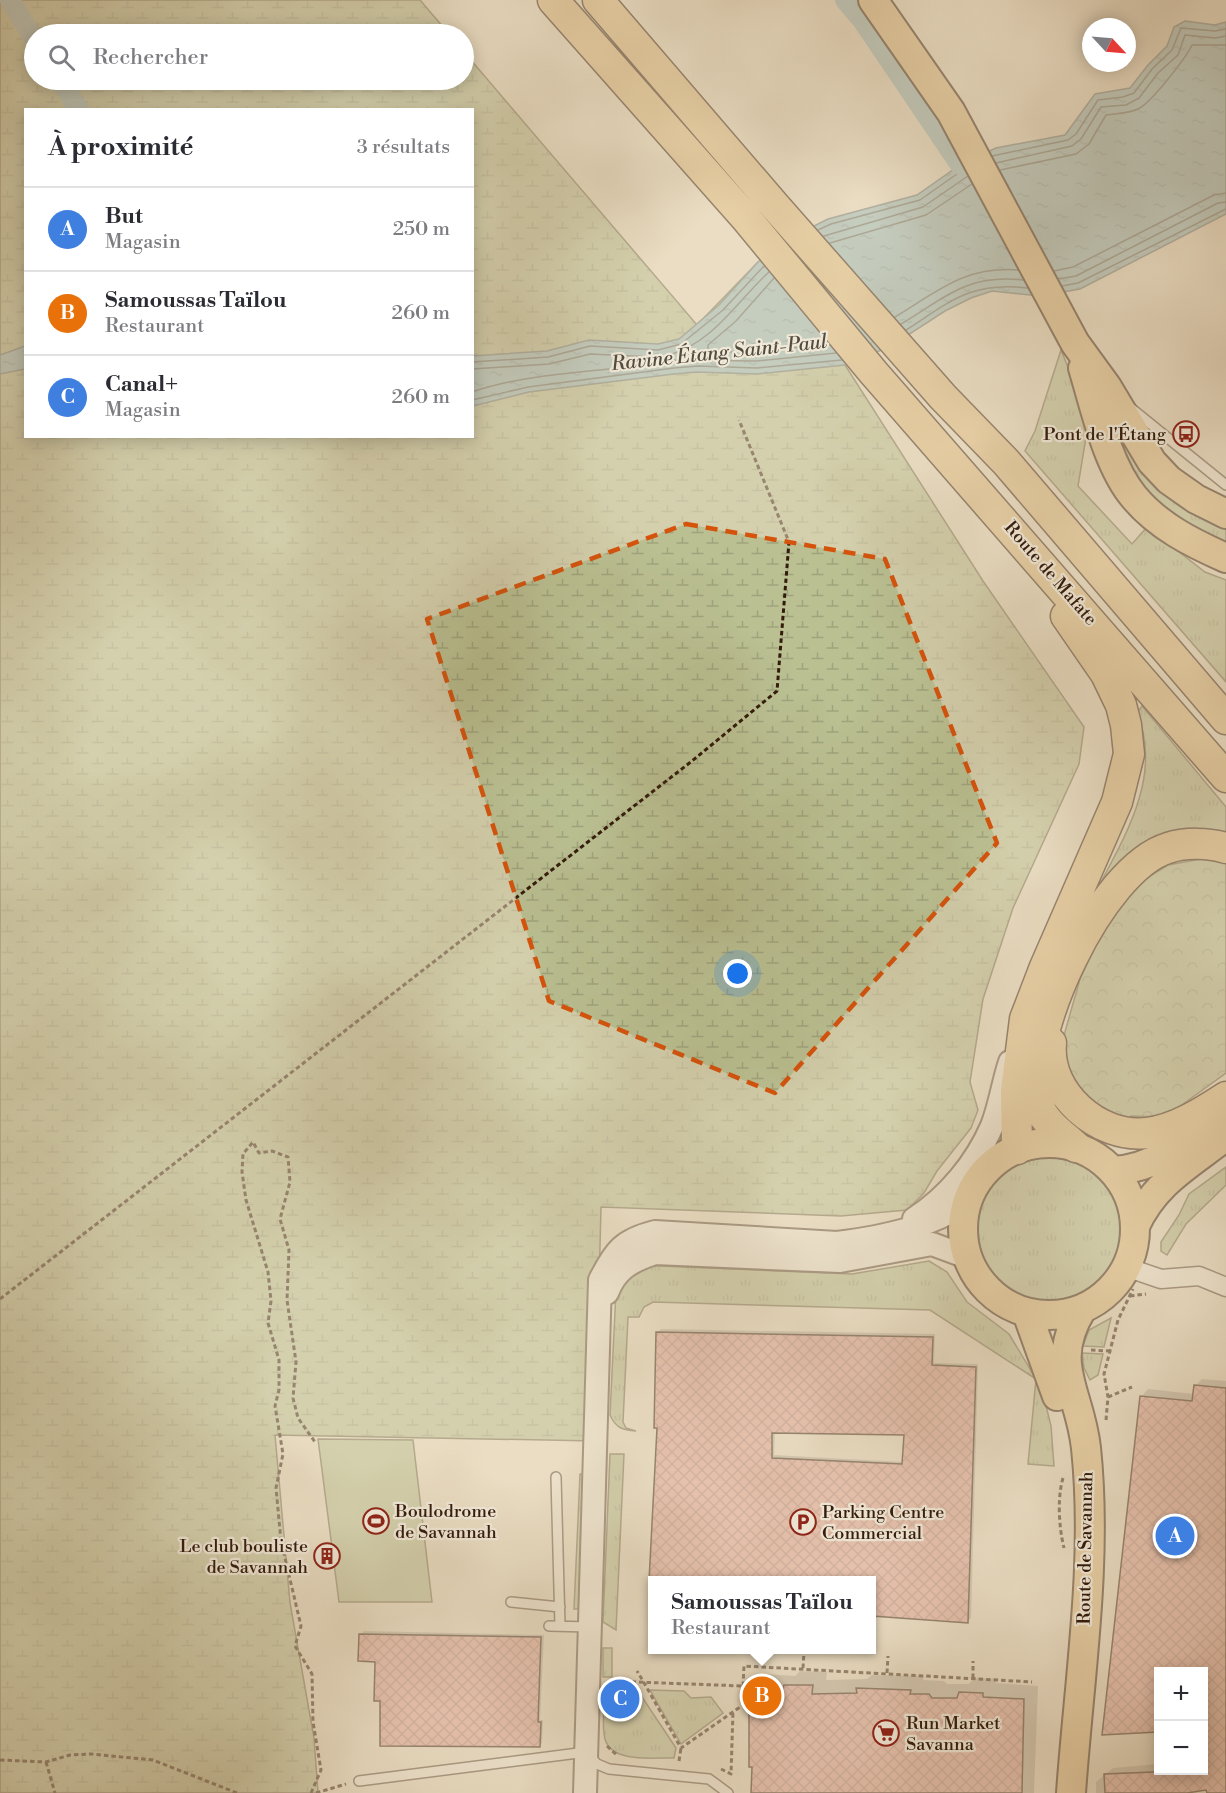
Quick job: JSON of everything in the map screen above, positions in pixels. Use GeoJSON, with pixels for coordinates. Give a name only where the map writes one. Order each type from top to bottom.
{"type":"FeatureCollection","features":[{"type":"Feature","properties":{"kind":"highway","name":"Route de Mafate"},"geometry":{"type":"LineString","coordinates":[[553,0],[584,39],[745,217],[873,372],[969,479],[1226,777]]}},
{"type":"Feature","properties":{"kind":"highway"},"geometry":{"type":"LineString","coordinates":[[598,0],[775,206],[944,397],[1006,462],[1226,719]]}},
{"type":"Feature","properties":{"kind":"highway"},"geometry":{"type":"LineString","coordinates":[[969,479],[1106,674],[1121,705],[1129,754],[1117,802],[1025,1018],[1016,1091],[1017,1149]]}},
{"type":"Feature","properties":{"kind":"highway"},"geometry":{"type":"LineString","coordinates":[[1076,1147],[1051,1125],[1038,1105],[1036,1087],[1040,1041],[1047,1016],[1091,923],[1115,889],[1139,866],[1167,848],[1210,843],[1226,848]]}},
{"type":"Feature","properties":{"kind":"highway"},"geometry":{"type":"LineString","coordinates":[[1058,993],[1050,1051],[1055,1078],[1072,1103],[1088,1116],[1132,1134],[1149,1133],[1170,1128],[1226,1097]]}},
{"type":"Feature","properties":{"kind":"main road"},"geometry":{"type":"LineString","coordinates":[[873,0],[951,112],[1075,343],[1107,387],[1152,462],[1169,480],[1196,499],[1226,514]]}},
{"type":"Feature","properties":{"kind":"main road"},"geometry":{"type":"LineString","coordinates":[[1075,343],[1103,434],[1121,478],[1133,497],[1169,529],[1226,558]]}},
{"type":"Feature","properties":{"kind":"main road"},"geometry":{"type":"LineString","coordinates":[[1113,1171],[1152,1164],[1171,1154],[1226,1110]]}},
{"type":"Feature","properties":{"kind":"main road"},"geometry":{"type":"LineString","coordinates":[[1135,1226],[1146,1203],[1162,1184],[1226,1136]]}},
{"type":"Feature","properties":{"kind":"main road"},"geometry":{"type":"LineString","coordinates":[[1047,1143],[1076,1147],[1090,1153],[1113,1171],[1129,1196],[1135,1226],[1133,1247],[1126,1267],[1108,1292],[1082,1309],[1055,1316],[1027,1313],[1011,1307],[990,1293],[974,1273],[967,1257],[963,1229],[968,1201],[974,1188],[992,1165],[1017,1149],[1047,1143]]}},
{"type":"Feature","properties":{"kind":"main road","name":"Route de Savannah"},"geometry":{"type":"LineString","coordinates":[[1071,1793],[1089,1566],[1089,1518],[1086,1448],[1081,1416],[1065,1363],[1065,1349],[1070,1328],[1082,1309]]}},
{"type":"Feature","properties":{"kind":"main road","name":"Route de Savannah"},"geometry":{"type":"LineString","coordinates":[[1027,1313],[1043,1352],[1066,1428],[1077,1523],[1076,1565],[1056,1793]]}},
{"type":"Feature","properties":{"kind":"street"},"geometry":{"type":"LineString","coordinates":[[890,1233],[937,1204],[975,1156],[992,1125],[1003,1082],[1025,1018]]}},
{"type":"Feature","properties":{"kind":"street"},"geometry":{"type":"LineString","coordinates":[[585,1793],[594,1746],[589,1627],[600,1280],[613,1255],[633,1238],[655,1232],[837,1243],[890,1233],[949,1215],[968,1201]]}},
{"type":"Feature","properties":{"kind":"street"},"geometry":{"type":"LineString","coordinates":[[600,1311],[613,1278],[631,1261],[655,1253],[840,1261],[932,1244],[967,1257]]}},
{"type":"Feature","properties":{"kind":"street"},"geometry":{"type":"LineString","coordinates":[[1126,1267],[1161,1280],[1199,1275],[1226,1287]]}},
{"type":"Feature","properties":{"kind":"lane"},"geometry":{"type":"LineString","coordinates":[[1107,387],[1176,447],[1226,485]]}},
{"type":"Feature","properties":{"kind":"lane"},"geometry":{"type":"LineString","coordinates":[[556,1477],[560,1626]]}},
{"type":"Feature","properties":{"kind":"lane"},"geometry":{"type":"LineString","coordinates":[[511,1602],[560,1607]]}},
{"type":"Feature","properties":{"kind":"lane"},"geometry":{"type":"LineString","coordinates":[[549,1626],[589,1627]]}},
{"type":"Feature","properties":{"kind":"lane"},"geometry":{"type":"LineString","coordinates":[[359,1781],[594,1746],[597,1764],[609,1769],[709,1779],[728,1793]]}},
{"type":"Feature","properties":{"kind":"path"},"geometry":{"type":"LineString","coordinates":[[0,1299],[673,776],[777,691],[789,542],[739,420]]}},
{"type":"Feature","properties":{"kind":"path"},"geometry":{"type":"LineString","coordinates":[[311,1793],[321,1770],[313,1722],[312,1674],[295,1646],[301,1626],[281,1540],[276,1488],[283,1454],[275,1406],[279,1390],[279,1360],[268,1323],[271,1301],[268,1272],[246,1200],[242,1172],[243,1154],[253,1142],[260,1153],[272,1151],[288,1157],[290,1182],[279,1219],[289,1250],[287,1300],[296,1362],[293,1398],[297,1418],[315,1442]]}},
{"type":"Feature","properties":{"kind":"path"},"geometry":{"type":"LineString","coordinates":[[1130,1296],[1118,1320],[1104,1374],[1108,1398],[1132,1387]]}},
{"type":"Feature","properties":{"kind":"path"},"geometry":{"type":"LineString","coordinates":[[1089,1350],[1110,1350]]}},
{"type":"Feature","properties":{"kind":"path"},"geometry":{"type":"LineString","coordinates":[[1064,1476],[1061,1486],[1061,1535],[1065,1551]]}},
{"type":"Feature","properties":{"kind":"path"},"geometry":{"type":"LineString","coordinates":[[803,1669],[804,1654]]}},
{"type":"Feature","properties":{"kind":"path"},"geometry":{"type":"LineString","coordinates":[[887,1673],[888,1656]]}},
{"type":"Feature","properties":{"kind":"path"},"geometry":{"type":"LineString","coordinates":[[973,1678],[974,1661]]}},
{"type":"Feature","properties":{"kind":"path"},"geometry":{"type":"LineString","coordinates":[[681,1748],[742,1705],[744,1666],[1032,1682]]}},
{"type":"Feature","properties":{"kind":"path"},"geometry":{"type":"LineString","coordinates":[[637,1671],[681,1748],[679,1761]]}},
{"type":"Feature","properties":{"kind":"path"},"geometry":{"type":"LineString","coordinates":[[604,1680],[743,1686]]}},
{"type":"Feature","properties":{"kind":"path"},"geometry":{"type":"LineString","coordinates":[[720,1769],[731,1773],[733,1711]]}},
{"type":"Feature","properties":{"kind":"path"},"geometry":{"type":"LineString","coordinates":[[594,1746],[610,1750],[621,1758]]}},
{"type":"Feature","properties":{"kind":"path"},"geometry":{"type":"LineString","coordinates":[[0,1760],[46,1762],[70,1755],[91,1754],[153,1760],[237,1793]]}},
{"type":"Feature","properties":{"kind":"path"},"geometry":{"type":"LineString","coordinates":[[668,1760],[689,1762]]}},
{"type":"Feature","properties":{"kind":"path"},"geometry":{"type":"LineString","coordinates":[[46,1762],[55,1793]]}},
{"type":"Feature","properties":{"kind":"path"},"geometry":{"type":"LineString","coordinates":[[316,1793],[359,1781]]}},
{"type":"Feature","properties":{"kind":"highlighted area"},"geometry":{"type":"Polygon","coordinates":[[[686,524],[885,559],[997,843],[775,1093],[549,1001],[427,619],[686,524]]]}},
{"type":"Feature","properties":{"kind":"green space"},"geometry":{"type":"Polygon","coordinates":[[[0,0],[420,0],[440,24],[24,24],[24,90],[474,90],[474,64],[697,325],[758,262],[845,365],[983,581],[1084,727],[1079,764],[1013,908],[983,999],[970,1082],[978,1110],[971,1128],[937,1171],[924,1193],[907,1210],[841,1216],[601,1207],[595,1441],[275,1435],[290,1603],[314,1738],[318,1793],[0,1793],[0,0]]]}},
{"type":"Feature","properties":{"kind":"green space"},"geometry":{"type":"Polygon","coordinates":[[[1061,350],[1089,419],[1078,486],[1132,544],[1147,527],[1205,572],[1226,580],[1226,682],[1025,451],[1035,431],[1061,350]]]}},
{"type":"Feature","properties":{"kind":"green space"},"geometry":{"type":"Polygon","coordinates":[[[1127,434],[1226,524],[1226,549],[1145,501],[1115,438],[1127,434]]]}},
{"type":"Feature","properties":{"kind":"green space"},"geometry":{"type":"Polygon","coordinates":[[[1142,706],[1226,807],[1226,839],[1093,897],[1127,831],[1143,785],[1146,761],[1144,737],[1137,713],[1142,706]]]}},
{"type":"Feature","properties":{"kind":"green space"},"geometry":{"type":"Polygon","coordinates":[[[1206,858],[1226,861],[1226,1073],[1165,1117],[1131,1116],[1126,1124],[1103,1117],[1067,1078],[1063,1039],[1080,979],[1107,921],[1132,887],[1168,865],[1206,858]]]}},
{"type":"Feature","properties":{"kind":"green space"},"geometry":{"type":"Polygon","coordinates":[[[1050,1153],[1079,1159],[1093,1166],[1104,1176],[1114,1187],[1121,1201],[1127,1230],[1121,1259],[1114,1273],[1104,1284],[1093,1294],[1079,1301],[1050,1307],[1021,1301],[1007,1294],[996,1284],[986,1273],[979,1259],[973,1230],[979,1201],[986,1187],[996,1176],[1007,1166],[1021,1159],[1050,1153]]]}},
{"type":"Feature","properties":{"kind":"green space"},"geometry":{"type":"Polygon","coordinates":[[[1226,1167],[1226,1185],[1186,1224],[1167,1255],[1161,1251],[1161,1242],[1179,1215],[1189,1194],[1226,1167]]]}},
{"type":"Feature","properties":{"kind":"green space"},"geometry":{"type":"Polygon","coordinates":[[[929,1261],[947,1272],[967,1302],[1009,1334],[1036,1379],[930,1310],[653,1302],[644,1307],[639,1317],[628,1317],[623,1422],[626,1428],[636,1431],[620,1428],[610,1415],[616,1291],[635,1265],[852,1274],[929,1261]]]}},
{"type":"Feature","properties":{"kind":"green space"},"geometry":{"type":"Polygon","coordinates":[[[1111,1318],[1104,1347],[1083,1346],[1089,1330],[1111,1318]]]}},
{"type":"Feature","properties":{"kind":"green space"},"geometry":{"type":"Polygon","coordinates":[[[1082,1353],[1103,1354],[1098,1375],[1090,1380],[1084,1368],[1082,1353]]]}},
{"type":"Feature","properties":{"kind":"green space"},"geometry":{"type":"Polygon","coordinates":[[[1036,1379],[1040,1381],[1051,1426],[1054,1466],[1028,1464],[1036,1379]]]}},
{"type":"Feature","properties":{"kind":"green space","name":"Boulodrome de Savannah"},"geometry":{"type":"Polygon","coordinates":[[[318,1439],[413,1440],[432,1602],[339,1602],[318,1439]]]}},
{"type":"Feature","properties":{"kind":"green space"},"geometry":{"type":"Polygon","coordinates":[[[610,1454],[624,1454],[616,1630],[603,1622],[610,1454]]]}},
{"type":"Feature","properties":{"kind":"green space"},"geometry":{"type":"Polygon","coordinates":[[[580,1474],[588,1474],[583,1609],[574,1609],[580,1474]]]}},
{"type":"Feature","properties":{"kind":"green space"},"geometry":{"type":"Polygon","coordinates":[[[603,1648],[612,1648],[612,1677],[603,1677],[603,1648]]]}},
{"type":"Feature","properties":{"kind":"green space"},"geometry":{"type":"Polygon","coordinates":[[[605,1686],[636,1688],[676,1748],[674,1758],[635,1758],[625,1756],[609,1747],[603,1726],[605,1686]]]}},
{"type":"Feature","properties":{"kind":"green space"},"geometry":{"type":"Polygon","coordinates":[[[650,1690],[684,1691],[691,1698],[711,1697],[723,1713],[681,1744],[650,1690]]]}},
{"type":"Feature","properties":{"kind":"water","name":"Ravine Étang Saint-Paul"},"geometry":{"type":"Polygon","coordinates":[[[1185,21],[1215,25],[1226,22],[1226,214],[1080,289],[1040,296],[992,291],[945,311],[891,346],[845,365],[757,374],[697,372],[674,374],[529,392],[474,406],[474,356],[547,351],[589,340],[658,344],[679,339],[719,305],[758,262],[794,236],[828,219],[917,195],[960,165],[996,148],[1065,135],[1095,94],[1130,88],[1167,46],[1174,27],[1185,21]]]}},
{"type":"Feature","properties":{"kind":"water"},"geometry":{"type":"Polygon","coordinates":[[[24,346],[24,369],[0,374],[0,355],[24,346]]]}},
{"type":"Feature","properties":{"kind":"building"},"geometry":{"type":"Polygon","coordinates":[[[656,1332],[933,1337],[932,1365],[976,1367],[968,1623],[876,1616],[876,1576],[649,1576],[657,1428],[654,1428],[656,1332]],[[772,1433],[772,1458],[902,1464],[904,1435],[772,1433]]]}},
{"type":"Feature","properties":{"kind":"building"},"geometry":{"type":"Polygon","coordinates":[[[1194,1385],[1226,1388],[1226,1793],[1207,1793],[1206,1790],[1187,1793],[1105,1793],[1104,1774],[1154,1772],[1154,1775],[1208,1775],[1208,1667],[1154,1667],[1154,1732],[1102,1735],[1140,1396],[1192,1401],[1194,1385]]]}},
{"type":"Feature","properties":{"kind":"building"},"geometry":{"type":"Polygon","coordinates":[[[359,1634],[541,1637],[538,1722],[541,1722],[540,1747],[380,1746],[380,1701],[374,1701],[375,1662],[358,1661],[359,1634]]]}},
{"type":"Feature","properties":{"kind":"building","name":"Run Market Savanna"},"geometry":{"type":"Polygon","coordinates":[[[784,1685],[813,1685],[812,1694],[857,1693],[856,1688],[911,1690],[910,1694],[929,1694],[932,1698],[957,1698],[959,1692],[983,1693],[983,1697],[1024,1699],[1022,1793],[751,1793],[749,1687],[782,1690],[784,1685]]]}},
{"type":"Feature","properties":{"kind":"building"},"geometry":{"type":"Polygon","coordinates":[[[611,1687],[629,1689],[628,1711],[610,1710],[611,1687]]]}},
{"type":"Feature","properties":{"kind":"waterway"},"geometry":{"type":"LineString","coordinates":[[10,0],[25,24]]}},
{"type":"Feature","properties":{"kind":"waterway"},"geometry":{"type":"LineString","coordinates":[[845,0],[862,20],[960,165]]}},
{"type":"Feature","properties":{"kind":"waterway"},"geometry":{"type":"LineString","coordinates":[[66,90],[78,108]]}},
{"type":"Feature","properties":{"kind":"place","name":"Pont de l'Étang"},"geometry":{"type":"Point","coordinates":[1186,434]}},
{"type":"Feature","properties":{"kind":"place","name":"Boulodrome de Savannah"},"geometry":{"type":"Point","coordinates":[376,1521]}},
{"type":"Feature","properties":{"kind":"place","name":"Parking Centre Commercial"},"geometry":{"type":"Point","coordinates":[803,1522]}},
{"type":"Feature","properties":{"kind":"place","name":"But"},"geometry":{"type":"Point","coordinates":[1175,1536]}},
{"type":"Feature","properties":{"kind":"place","name":"Le club bouliste de Savannah"},"geometry":{"type":"Point","coordinates":[327,1556]}},
{"type":"Feature","properties":{"kind":"place","name":"Samoussas Taïlou"},"geometry":{"type":"Point","coordinates":[762,1696]}},
{"type":"Feature","properties":{"kind":"place","name":"Canal+"},"geometry":{"type":"Point","coordinates":[620,1699]}},
{"type":"Feature","properties":{"kind":"place","name":"Run Market Savanna"},"geometry":{"type":"Point","coordinates":[886,1733]}}]}
